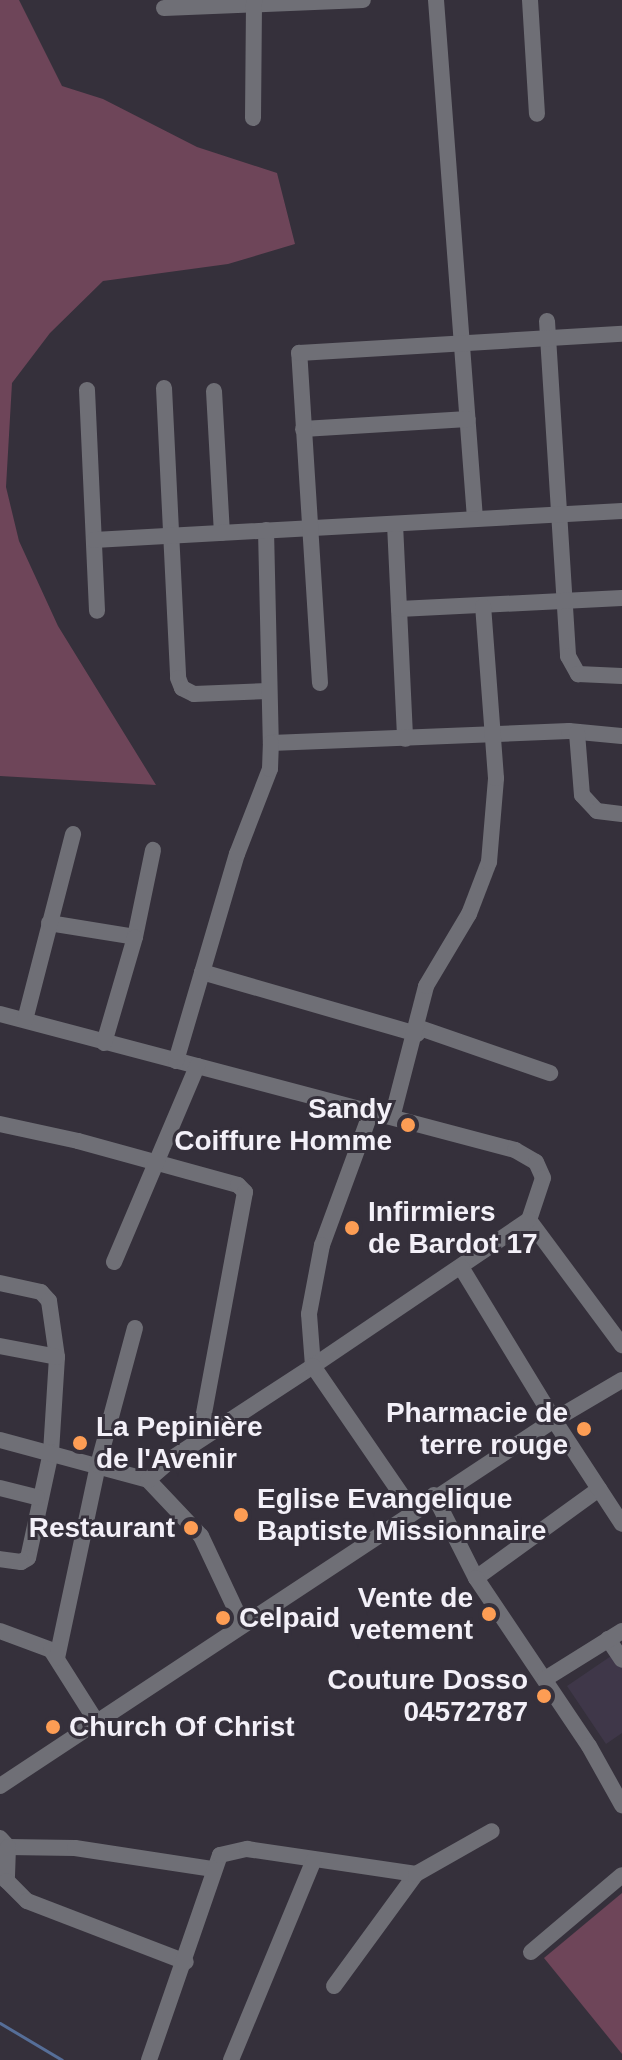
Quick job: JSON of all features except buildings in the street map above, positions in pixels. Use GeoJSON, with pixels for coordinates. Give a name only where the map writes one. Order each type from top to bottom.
{"type":"FeatureCollection","features":[{"type":"Feature","properties":{"kind":"street"},"geometry":{"type":"LineString","coordinates":[[164,8],[363,0]]}},
{"type":"Feature","properties":{"kind":"street"},"geometry":{"type":"LineString","coordinates":[[436,0],[475,519]]}},
{"type":"Feature","properties":{"kind":"street"},"geometry":{"type":"LineString","coordinates":[[530,0],[537,114]]}},
{"type":"Feature","properties":{"kind":"street"},"geometry":{"type":"LineString","coordinates":[[253,118],[254,2]]}},
{"type":"Feature","properties":{"kind":"street"},"geometry":{"type":"LineString","coordinates":[[547,329],[565,601],[573,669],[586,677],[622,676]]}},
{"type":"Feature","properties":{"kind":"street"},"geometry":{"type":"LineString","coordinates":[[320,683],[297,356],[302,352],[464,342],[547,329],[622,334]]}},
{"type":"Feature","properties":{"kind":"street"},"geometry":{"type":"LineString","coordinates":[[164,388],[182,688],[194,694],[268,691]]}},
{"type":"Feature","properties":{"kind":"street"},"geometry":{"type":"LineString","coordinates":[[87,390],[97,611]]}},
{"type":"Feature","properties":{"kind":"street"},"geometry":{"type":"LineString","coordinates":[[214,391],[222,533]]}},
{"type":"Feature","properties":{"kind":"street"},"geometry":{"type":"LineString","coordinates":[[303,429],[468,419]]}},
{"type":"Feature","properties":{"kind":"street"},"geometry":{"type":"LineString","coordinates":[[94,540],[622,511]]}},
{"type":"Feature","properties":{"kind":"street"},"geometry":{"type":"LineString","coordinates":[[395,524],[405,739]]}},
{"type":"Feature","properties":{"kind":"street"},"geometry":{"type":"LineString","coordinates":[[176,1061],[237,854],[270,769],[266,530]]}},
{"type":"Feature","properties":{"kind":"street"},"geometry":{"type":"LineString","coordinates":[[399,609],[622,598]]}},
{"type":"Feature","properties":{"kind":"street"},"geometry":{"type":"LineString","coordinates":[[393,1114],[426,986],[469,914],[489,862],[496,802],[483,606]]}},
{"type":"Feature","properties":{"kind":"street"},"geometry":{"type":"LineString","coordinates":[[577,733],[582,795],[597,811],[622,814]]}},
{"type":"Feature","properties":{"kind":"street"},"geometry":{"type":"LineString","coordinates":[[271,743],[492,734],[622,736]]}},
{"type":"Feature","properties":{"kind":"street"},"geometry":{"type":"LineString","coordinates":[[25,1020],[73,834]]}},
{"type":"Feature","properties":{"kind":"street"},"geometry":{"type":"LineString","coordinates":[[104,1043],[135,937],[153,850]]}},
{"type":"Feature","properties":{"kind":"street"},"geometry":{"type":"LineString","coordinates":[[49,923],[135,937]]}},
{"type":"Feature","properties":{"kind":"street"},"geometry":{"type":"LineString","coordinates":[[202,972],[417,1030],[550,1073]]}},
{"type":"Feature","properties":{"kind":"street"},"geometry":{"type":"LineString","coordinates":[[0,1014],[491,1142],[536,1162],[543,1178],[529,1220],[199,1439],[148,1480]]}},
{"type":"Feature","properties":{"kind":"street"},"geometry":{"type":"LineString","coordinates":[[114,1262],[197,1066]]}},
{"type":"Feature","properties":{"kind":"street"},"geometry":{"type":"LineString","coordinates":[[371,1112],[322,1245],[309,1314],[313,1366],[412,1510]]}},
{"type":"Feature","properties":{"kind":"street"},"geometry":{"type":"LineString","coordinates":[[0,1124],[238,1185],[246,1197],[199,1439]]}},
{"type":"Feature","properties":{"kind":"street"},"geometry":{"type":"LineString","coordinates":[[529,1220],[622,1345]]}},
{"type":"Feature","properties":{"kind":"street"},"geometry":{"type":"LineString","coordinates":[[461,1267],[554,1420],[622,1524]]}},
{"type":"Feature","properties":{"kind":"street"},"geometry":{"type":"LineString","coordinates":[[0,1283],[41,1292],[49,1301],[57,1357],[51,1452],[37,1497],[28,1558],[21,1562],[0,1559]]}},
{"type":"Feature","properties":{"kind":"street"},"geometry":{"type":"LineString","coordinates":[[57,1658],[98,1465],[135,1328]]}},
{"type":"Feature","properties":{"kind":"street"},"geometry":{"type":"LineString","coordinates":[[0,1346],[57,1357]]}},
{"type":"Feature","properties":{"kind":"street"},"geometry":{"type":"LineString","coordinates":[[0,1786],[96,1721],[196,1660],[242,1623],[434,1495],[622,1380]]}},
{"type":"Feature","properties":{"kind":"street"},"geometry":{"type":"LineString","coordinates":[[0,1440],[98,1465],[120,1476],[148,1480],[201,1536],[242,1623]]}},
{"type":"Feature","properties":{"kind":"street"},"geometry":{"type":"LineString","coordinates":[[0,1488],[37,1497]]}},
{"type":"Feature","properties":{"kind":"street"},"geometry":{"type":"LineString","coordinates":[[476,1578],[599,1489]]}},
{"type":"Feature","properties":{"kind":"street"},"geometry":{"type":"LineString","coordinates":[[434,1495],[476,1578],[545,1679],[622,1805]]}},
{"type":"Feature","properties":{"kind":"street"},"geometry":{"type":"LineString","coordinates":[[0,1631],[45,1646],[57,1658],[96,1721]]}},
{"type":"Feature","properties":{"kind":"street"},"geometry":{"type":"LineString","coordinates":[[545,1679],[615,1635],[622,1660]]}},
{"type":"Feature","properties":{"kind":"street"},"geometry":{"type":"LineString","coordinates":[[334,1986],[416,1874],[492,1831]]}},
{"type":"Feature","properties":{"kind":"street"},"geometry":{"type":"LineString","coordinates":[[186,1962],[27,1901],[7,1881],[4,1843],[75,1848],[213,1869]]}},
{"type":"Feature","properties":{"kind":"street"},"geometry":{"type":"LineString","coordinates":[[149,2060],[186,1962],[213,1869],[220,1855],[232,1850],[416,1874]]}},
{"type":"Feature","properties":{"kind":"street"},"geometry":{"type":"LineString","coordinates":[[231,2060],[314,1860]]}},
{"type":"Feature","properties":{"kind":"street"},"geometry":{"type":"LineString","coordinates":[[531,1952],[622,1875]]}},
{"type":"Feature","properties":{"kind":"shaded area"},"geometry":{"type":"Polygon","coordinates":[[[0,0],[19,0],[62,86],[103,99],[197,147],[277,173],[295,244],[228,264],[103,281],[50,333],[12,383],[6,487],[19,541],[58,626],[156,785],[0,776],[0,0]]]}},
{"type":"Feature","properties":{"kind":"shaded area"},"geometry":{"type":"Polygon","coordinates":[[[614,1654],[622,1667],[622,1733],[606,1744],[567,1686],[614,1654]]]}},
{"type":"Feature","properties":{"kind":"shaded area"},"geometry":{"type":"Polygon","coordinates":[[[622,1893],[622,2054],[544,1958],[622,1893]]]}},
{"type":"Feature","properties":{"kind":"waterway"},"geometry":{"type":"LineString","coordinates":[[0,2023],[62,2060]]}},
{"type":"Feature","properties":{"kind":"place","name":"Sandy Coiffure Homme"},"geometry":{"type":"Point","coordinates":[408,1125]}},
{"type":"Feature","properties":{"kind":"place","name":"Infirmiers de Bardot 17"},"geometry":{"type":"Point","coordinates":[352,1228]}},
{"type":"Feature","properties":{"kind":"place","name":"Pharmacie de terre rouge"},"geometry":{"type":"Point","coordinates":[584,1429]}},
{"type":"Feature","properties":{"kind":"place","name":"La Pepinière de l'Avenir"},"geometry":{"type":"Point","coordinates":[80,1443]}},
{"type":"Feature","properties":{"kind":"place","name":"Eglise Evangelique Baptiste Missionnaire"},"geometry":{"type":"Point","coordinates":[241,1515]}},
{"type":"Feature","properties":{"kind":"place","name":"Restaurant"},"geometry":{"type":"Point","coordinates":[191,1528]}},
{"type":"Feature","properties":{"kind":"place","name":"Vente de vetement"},"geometry":{"type":"Point","coordinates":[489,1614]}},
{"type":"Feature","properties":{"kind":"place","name":"Celpaid"},"geometry":{"type":"Point","coordinates":[223,1618]}},
{"type":"Feature","properties":{"kind":"place","name":"Couture Dosso 04572787"},"geometry":{"type":"Point","coordinates":[544,1696]}},
{"type":"Feature","properties":{"kind":"place","name":"Church Of Christ"},"geometry":{"type":"Point","coordinates":[53,1727]}}]}
